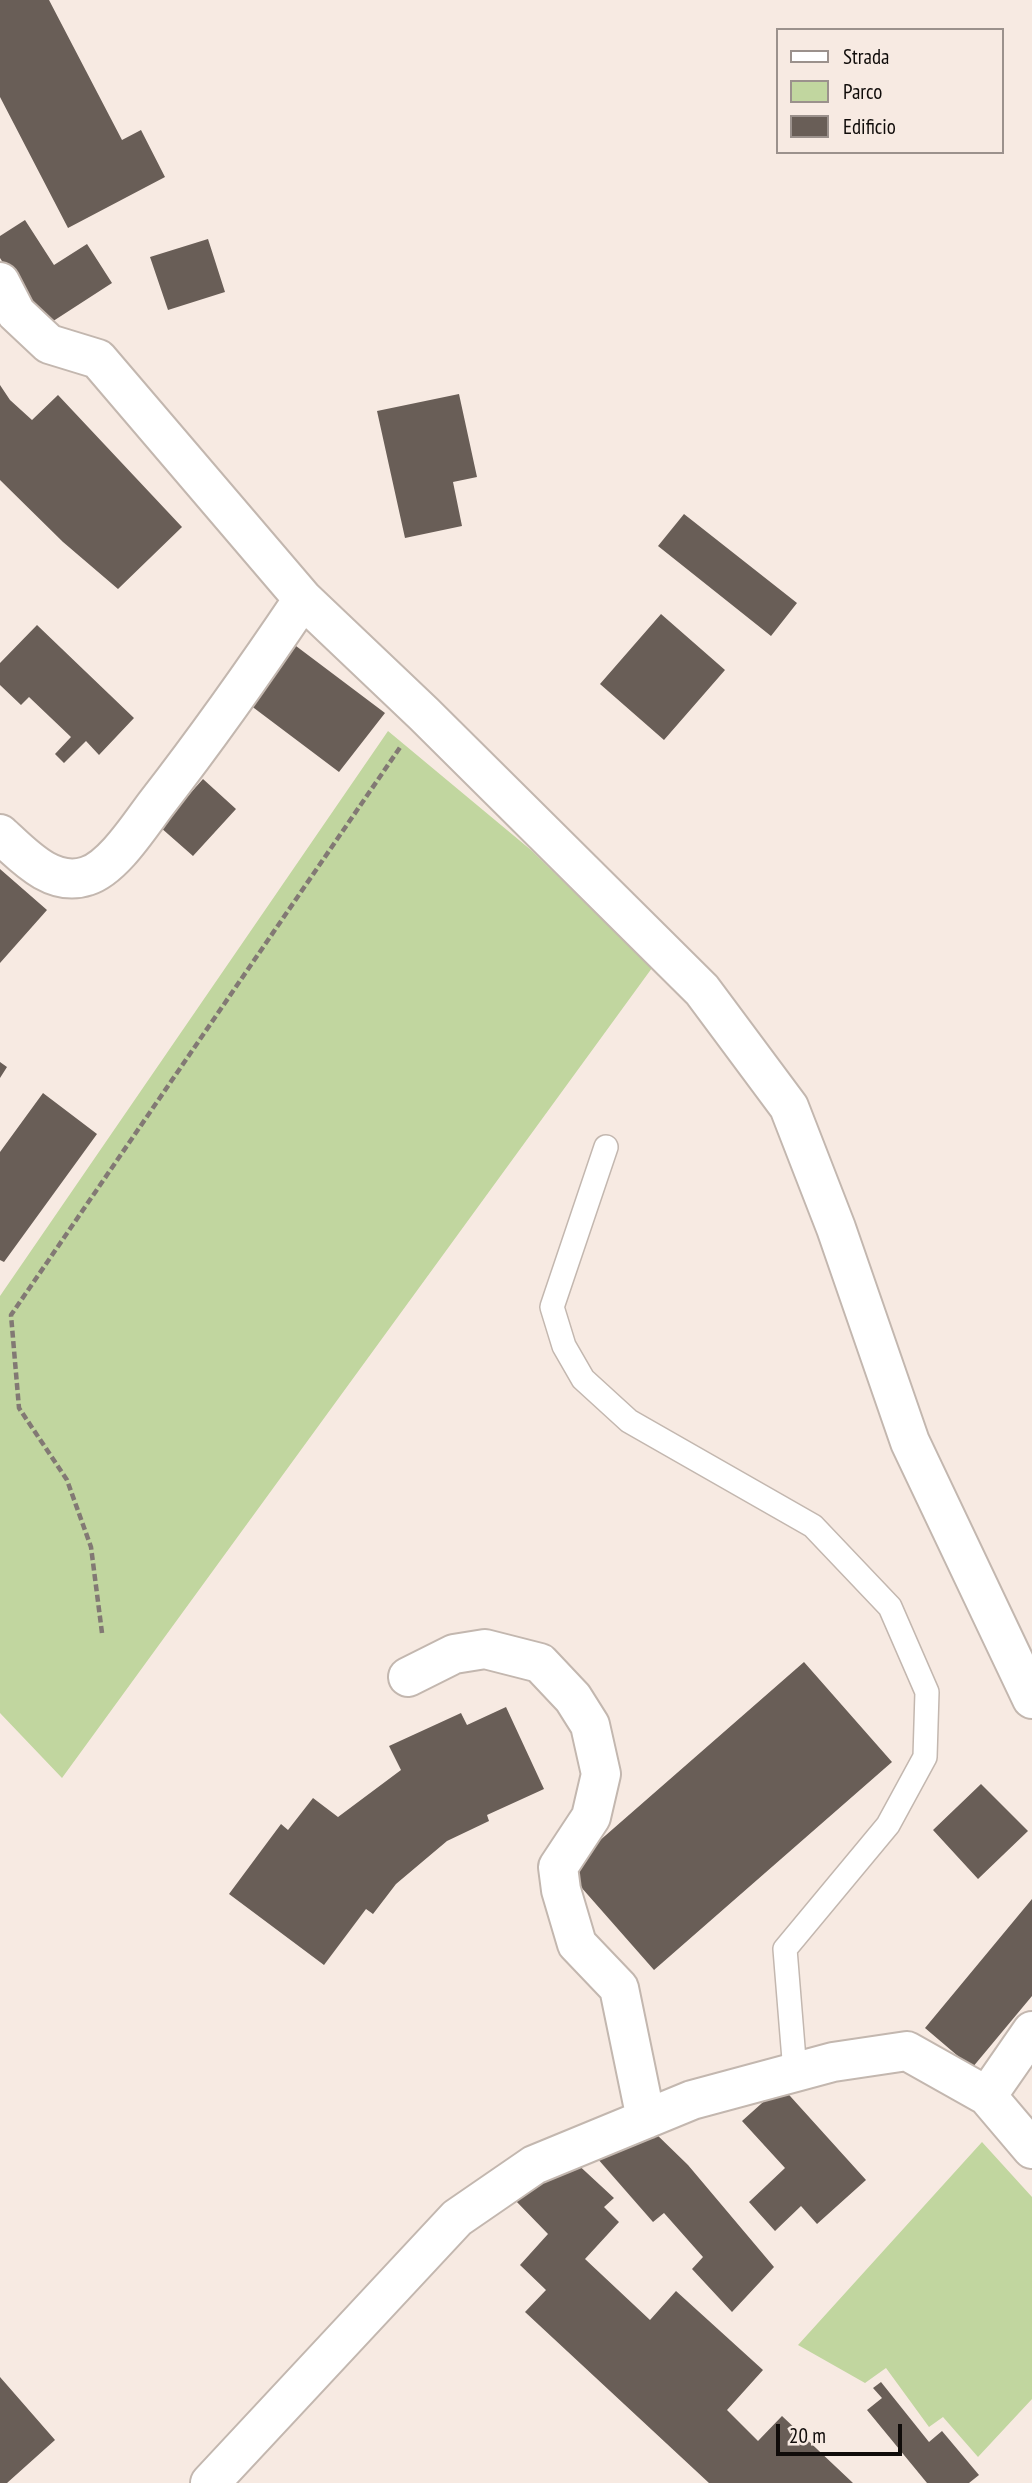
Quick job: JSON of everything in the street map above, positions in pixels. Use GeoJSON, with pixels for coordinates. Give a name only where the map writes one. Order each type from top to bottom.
{"type":"FeatureCollection","features":[{"type":"Feature","properties":{"kind":"street"},"geometry":{"type":"LineString","coordinates":[[0,282],[16,313],[49,344],[98,359],[303,599],[424,714],[702,990],[789,1107],[836,1228],[910,1442],[1032,1699]]}},
{"type":"Feature","properties":{"kind":"street"},"geometry":{"type":"LineString","coordinates":[[0,834],[35,867],[65,878],[87,876],[115,857],[213,731],[303,599]]}},
{"type":"Feature","properties":{"kind":"street"},"geometry":{"type":"LineString","coordinates":[[408,1676],[454,1654],[464,1652],[485,1649],[519,1656],[540,1663],[573,1699],[590,1725],[601,1774],[591,1817],[558,1867],[561,1890],[577,1944],[619,1988],[646,2119]]}},
{"type":"Feature","properties":{"kind":"street"},"geometry":{"type":"LineString","coordinates":[[987,2096],[1032,2031]]}},
{"type":"Feature","properties":{"kind":"street"},"geometry":{"type":"LineString","coordinates":[[210,2483],[457,2218],[534,2165],[692,2099],[833,2062],[907,2051],[987,2096],[1032,2149]]}},
{"type":"Feature","properties":{"kind":"lane"},"geometry":{"type":"LineString","coordinates":[[606,1147],[552,1307],[564,1346],[583,1379],[629,1421],[813,1526],[890,1607],[927,1692],[925,1757],[888,1825],[785,1949],[795,2072]]}},
{"type":"Feature","properties":{"kind":"path"},"geometry":{"type":"LineString","coordinates":[[102,1633],[91,1547],[66,1480],[19,1408],[11,1315],[424,714]]}},
{"type":"Feature","properties":{"kind":"green space"},"geometry":{"type":"Polygon","coordinates":[[[388,731],[531,850],[652,968],[62,1778],[0,1713],[0,1296],[388,731]]]}},
{"type":"Feature","properties":{"kind":"green space"},"geometry":{"type":"Polygon","coordinates":[[[982,2142],[1032,2197],[1032,2399],[978,2457],[943,2417],[929,2427],[886,2368],[865,2383],[798,2345],[982,2142]]]}},
{"type":"Feature","properties":{"kind":"building"},"geometry":{"type":"Polygon","coordinates":[[[0,0],[49,0],[122,140],[141,130],[165,177],[68,228],[0,97],[0,0]]]}},
{"type":"Feature","properties":{"kind":"building"},"geometry":{"type":"Polygon","coordinates":[[[25,220],[54,265],[87,244],[112,283],[44,327],[0,258],[0,236],[25,220]]]}},
{"type":"Feature","properties":{"kind":"building"},"geometry":{"type":"Polygon","coordinates":[[[208,239],[225,292],[168,310],[150,257],[208,239]]]}},
{"type":"Feature","properties":{"kind":"building"},"geometry":{"type":"Polygon","coordinates":[[[0,385],[10,400],[32,420],[58,395],[182,527],[118,589],[63,542],[0,480],[0,385]]]}},
{"type":"Feature","properties":{"kind":"building"},"geometry":{"type":"Polygon","coordinates":[[[459,394],[477,477],[453,482],[462,526],[405,538],[377,411],[459,394]]]}},
{"type":"Feature","properties":{"kind":"building"},"geometry":{"type":"Polygon","coordinates":[[[684,514],[797,603],[771,636],[658,546],[684,514]]]}},
{"type":"Feature","properties":{"kind":"building"},"geometry":{"type":"Polygon","coordinates":[[[661,614],[725,670],[664,740],[600,684],[661,614]]]}},
{"type":"Feature","properties":{"kind":"building"},"geometry":{"type":"Polygon","coordinates":[[[37,625],[134,718],[99,755],[86,741],[64,763],[55,754],[71,737],[29,697],[21,705],[0,685],[0,663],[37,625]]]}},
{"type":"Feature","properties":{"kind":"building"},"geometry":{"type":"Polygon","coordinates":[[[296,646],[385,713],[339,772],[250,705],[296,646]]]}},
{"type":"Feature","properties":{"kind":"building"},"geometry":{"type":"Polygon","coordinates":[[[203,779],[236,809],[193,856],[160,827],[203,779]]]}},
{"type":"Feature","properties":{"kind":"building"},"geometry":{"type":"Polygon","coordinates":[[[0,869],[47,910],[0,963],[0,869]]]}},
{"type":"Feature","properties":{"kind":"building"},"geometry":{"type":"Polygon","coordinates":[[[0,1062],[7,1067],[0,1078],[0,1062]]]}},
{"type":"Feature","properties":{"kind":"building"},"geometry":{"type":"Polygon","coordinates":[[[43,1093],[97,1134],[4,1262],[0,1260],[0,1152],[43,1093]]]}},
{"type":"Feature","properties":{"kind":"building"},"geometry":{"type":"Polygon","coordinates":[[[804,1662],[892,1762],[654,1970],[566,1870],[804,1662]]]}},
{"type":"Feature","properties":{"kind":"building"},"geometry":{"type":"Polygon","coordinates":[[[506,1707],[544,1789],[487,1815],[489,1821],[447,1841],[396,1884],[373,1914],[366,1909],[324,1965],[229,1894],[281,1824],[288,1830],[313,1798],[338,1817],[401,1770],[389,1746],[461,1713],[467,1725],[506,1707]]]}},
{"type":"Feature","properties":{"kind":"building"},"geometry":{"type":"Polygon","coordinates":[[[981,1784],[1028,1831],[978,1879],[933,1830],[981,1784]]]}},
{"type":"Feature","properties":{"kind":"building"},"geometry":{"type":"Polygon","coordinates":[[[1032,1899],[1032,1996],[972,2068],[925,2028],[1032,1899]]]}},
{"type":"Feature","properties":{"kind":"building"},"geometry":{"type":"Polygon","coordinates":[[[781,2086],[866,2180],[817,2224],[801,2206],[775,2231],[749,2202],[785,2168],[742,2121],[781,2086]]]}},
{"type":"Feature","properties":{"kind":"building"},"geometry":{"type":"Polygon","coordinates":[[[652,2130],[688,2165],[774,2267],[732,2312],[692,2269],[703,2257],[664,2213],[653,2222],[597,2158],[652,2130]]]}},
{"type":"Feature","properties":{"kind":"building"},"geometry":{"type":"Polygon","coordinates":[[[573,2160],[614,2198],[604,2207],[619,2222],[585,2259],[650,2320],[676,2291],[763,2370],[727,2410],[758,2441],[782,2416],[853,2483],[709,2483],[525,2312],[546,2290],[520,2265],[548,2234],[514,2199],[573,2160]]]}},
{"type":"Feature","properties":{"kind":"building"},"geometry":{"type":"Polygon","coordinates":[[[0,2377],[55,2440],[7,2483],[0,2483],[0,2377]]]}},
{"type":"Feature","properties":{"kind":"building"},"geometry":{"type":"Polygon","coordinates":[[[881,2382],[929,2442],[942,2431],[979,2475],[969,2483],[927,2483],[867,2410],[882,2398],[873,2388],[881,2382]]]}}]}
